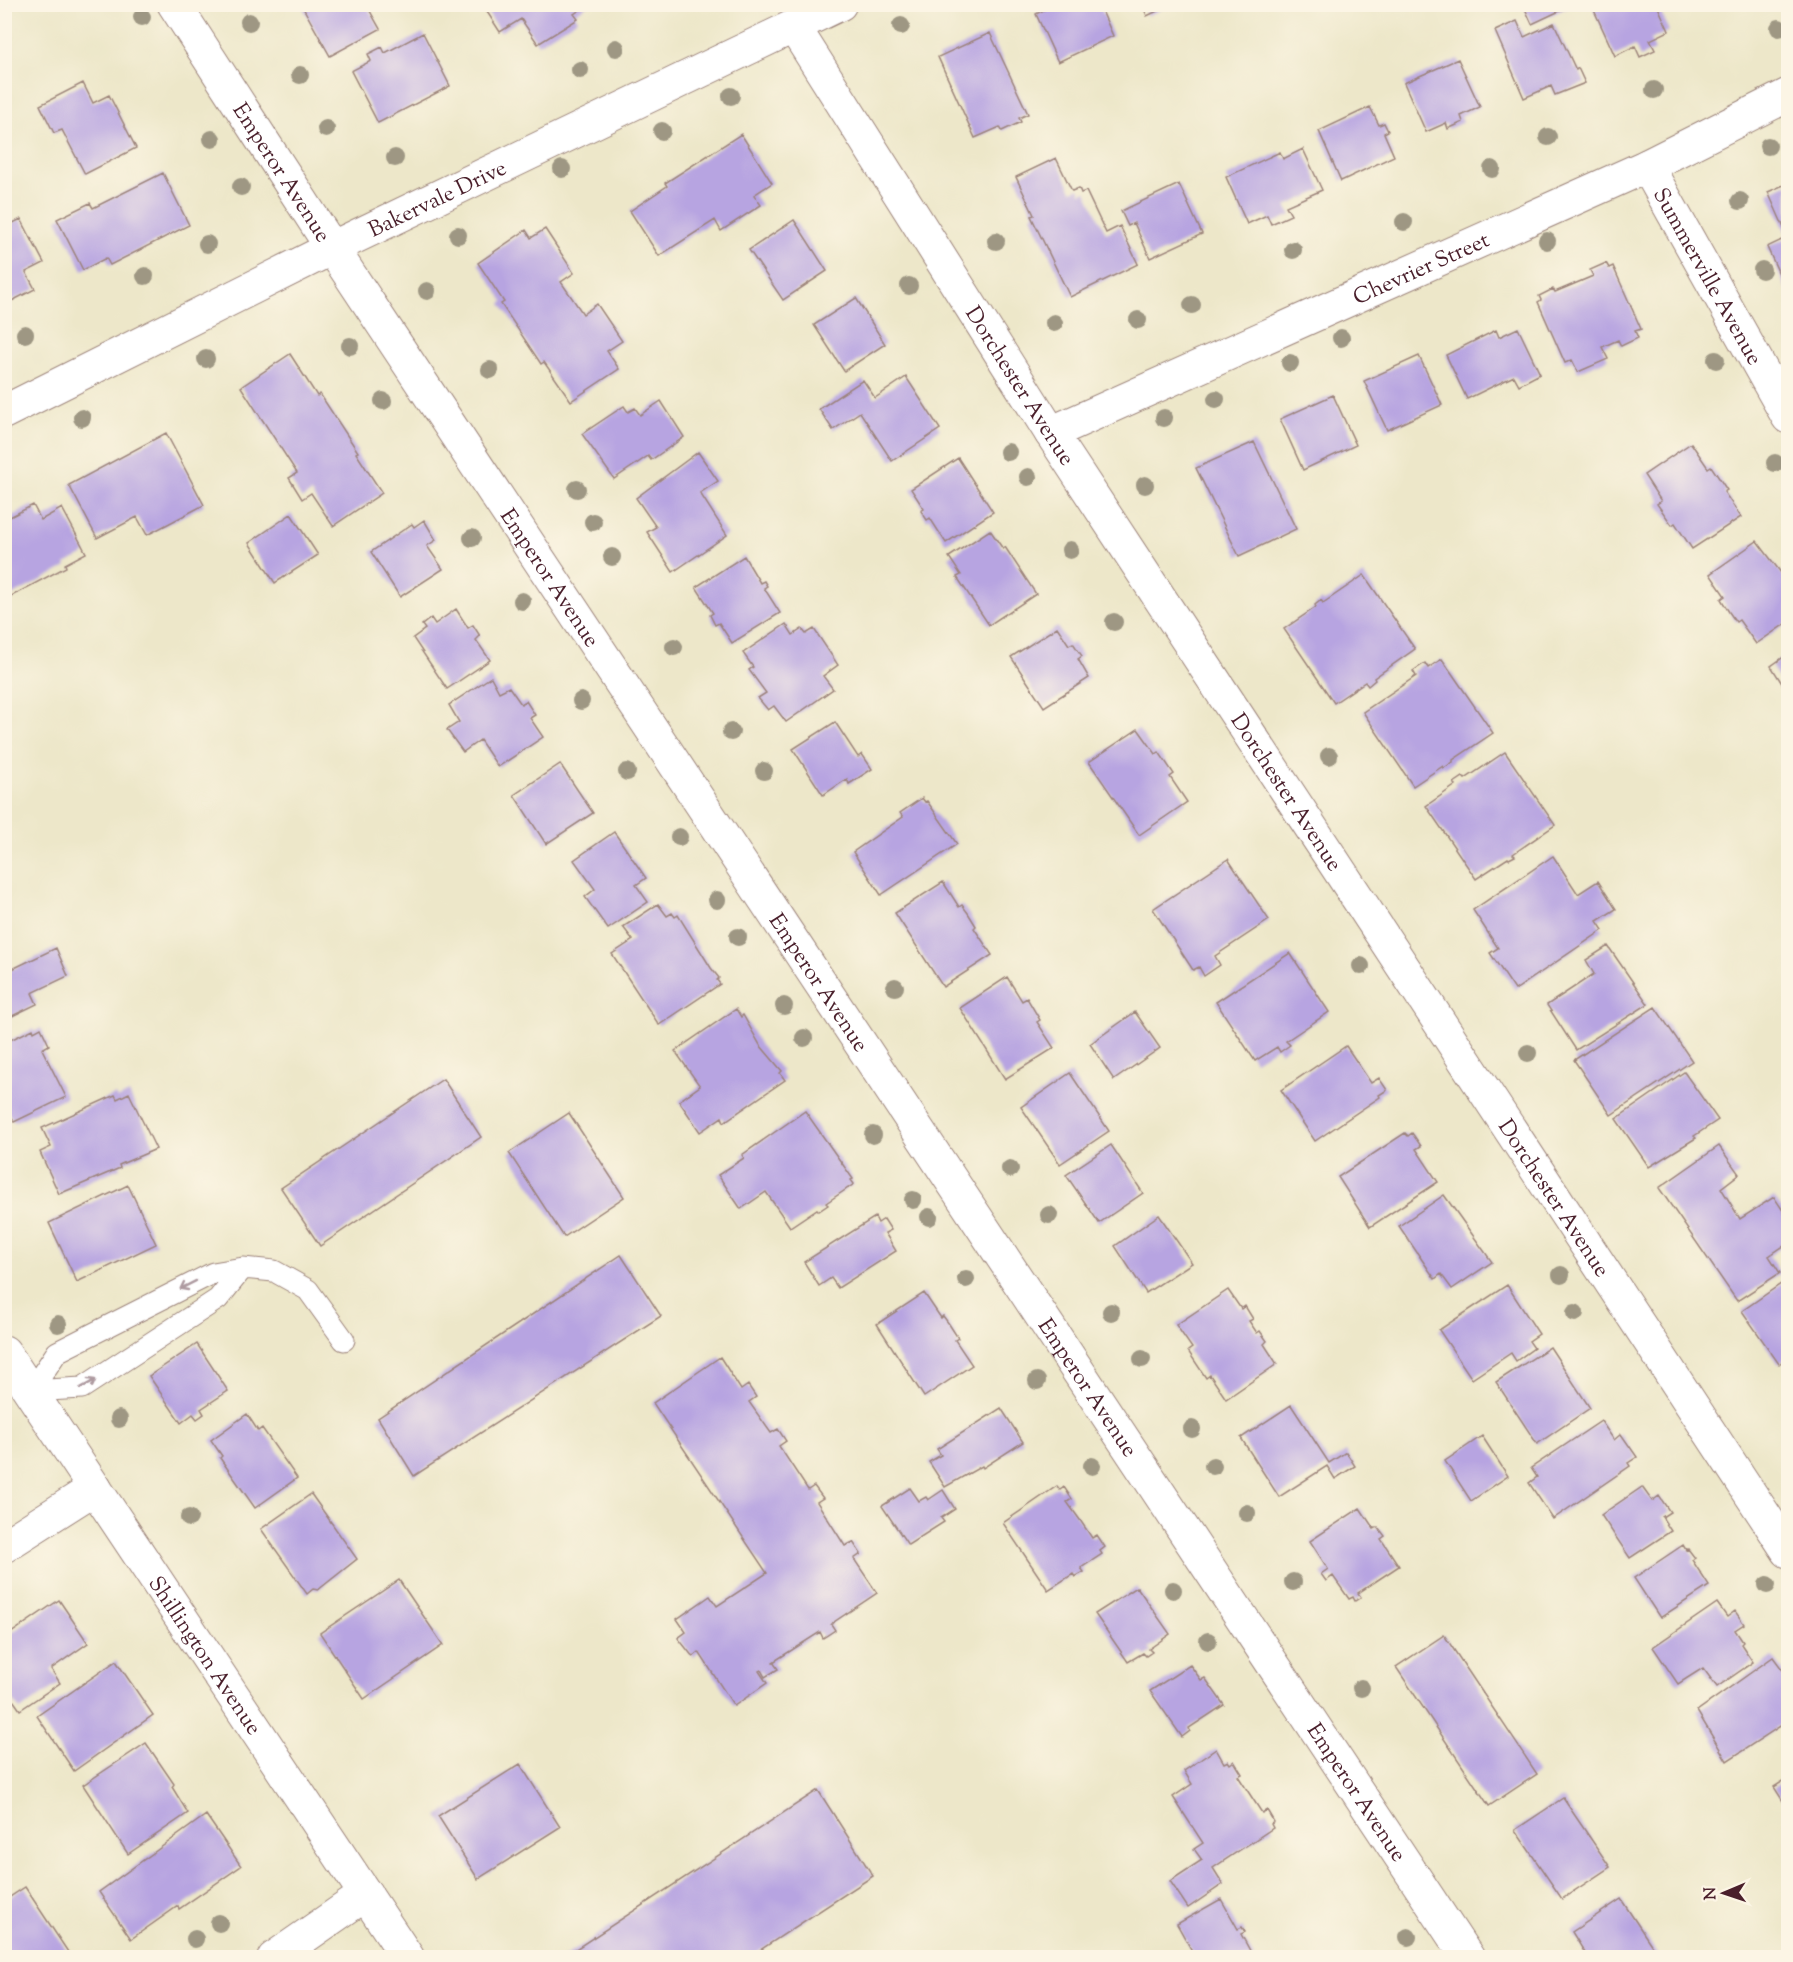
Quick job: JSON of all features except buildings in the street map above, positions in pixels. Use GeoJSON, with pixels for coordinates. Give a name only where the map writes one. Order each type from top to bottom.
{"type":"FeatureCollection","features":[{"type":"Feature","properties":{"kind":"street","name":"Emperor Avenue"},"geometry":{"type":"LineString","coordinates":[[174,4],[332,248],[1468,1958]]}},
{"type":"Feature","properties":{"kind":"street","name":"Bakervale Drive"},"geometry":{"type":"LineString","coordinates":[[4,412],[332,248],[840,4]]}},
{"type":"Feature","properties":{"kind":"street","name":"Dorchester Avenue"},"geometry":{"type":"LineString","coordinates":[[794,27],[1051,433],[1788,1551]]}},
{"type":"Feature","properties":{"kind":"street","name":"Chevrier Street"},"geometry":{"type":"LineString","coordinates":[[1051,433],[1647,166],[1788,95]]}},
{"type":"Feature","properties":{"kind":"street","name":"Summerville Avenue"},"geometry":{"type":"LineString","coordinates":[[1647,166],[1788,417]]}},
{"type":"Feature","properties":{"kind":"street","name":"Shillington Avenue"},"geometry":{"type":"LineString","coordinates":[[4,1352],[408,1958]]}},
{"type":"Feature","properties":{"kind":"street"},"geometry":{"type":"LineString","coordinates":[[4,1546],[95,1488]]}},
{"type":"Feature","properties":{"kind":"street"},"geometry":{"type":"LineString","coordinates":[[274,1958],[366,1894]]}},
{"type":"Feature","properties":{"kind":"lane"},"geometry":{"type":"LineString","coordinates":[[31,1391],[82,1388],[218,1299],[243,1268]]}},
{"type":"Feature","properties":{"kind":"lane"},"geometry":{"type":"LineString","coordinates":[[31,1391],[57,1352],[213,1272],[243,1268],[274,1271],[308,1290],[344,1340]]}}]}
